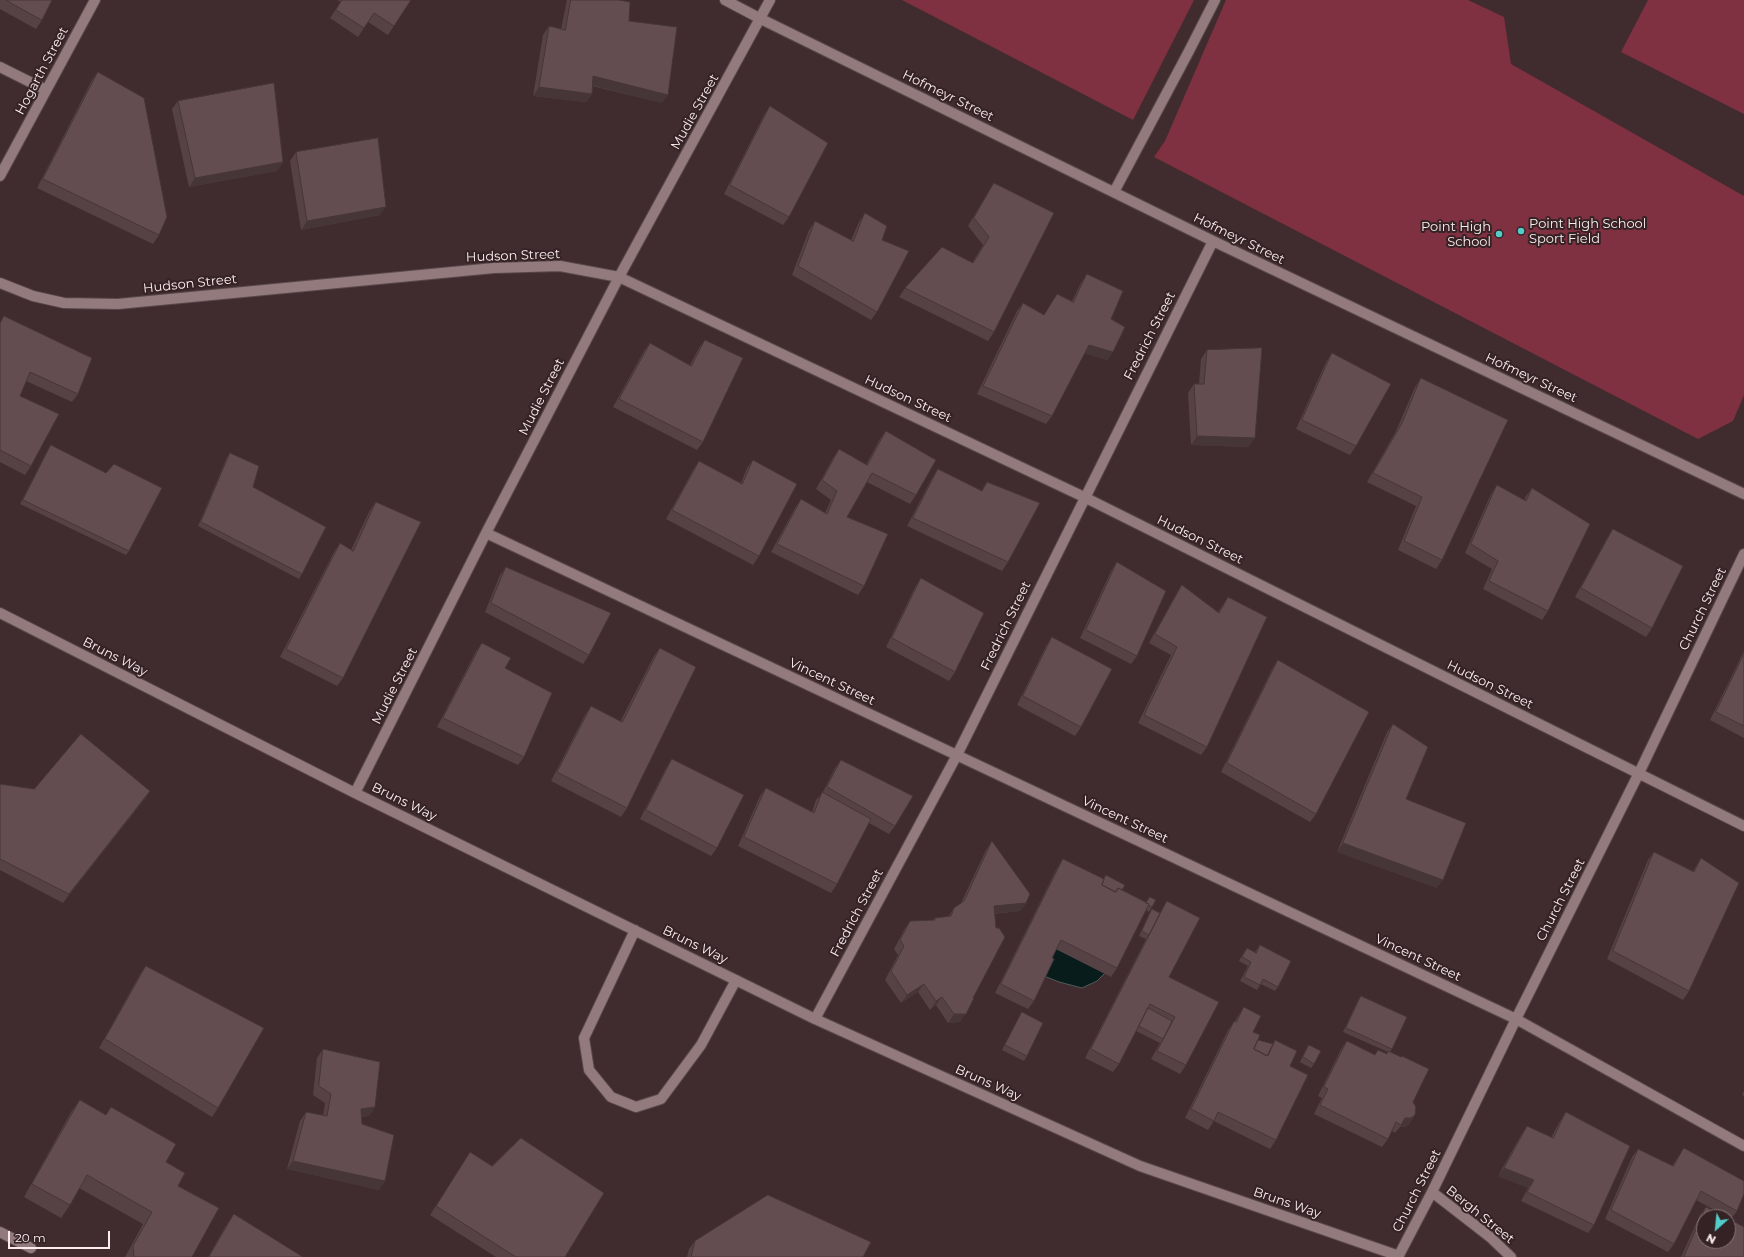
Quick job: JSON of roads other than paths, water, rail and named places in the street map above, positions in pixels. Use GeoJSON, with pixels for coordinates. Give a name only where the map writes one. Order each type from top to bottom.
{"type":"FeatureCollection","features":[{"type":"Feature","properties":{"kind":"street","name":"Hogarth Street"},"geometry":{"type":"LineString","coordinates":[[0,176],[95,0]]}},
{"type":"Feature","properties":{"kind":"street","name":"Hofmeyr Street"},"geometry":{"type":"LineString","coordinates":[[726,0],[761,19],[1213,241],[1744,494]]}},
{"type":"Feature","properties":{"kind":"street","name":"Mudie Street"},"geometry":{"type":"LineString","coordinates":[[356,793],[486,533],[619,277],[770,0]]}},
{"type":"Feature","properties":{"kind":"street"},"geometry":{"type":"LineString","coordinates":[[1114,192],[1215,0]]}},
{"type":"Feature","properties":{"kind":"street"},"geometry":{"type":"LineString","coordinates":[[0,67],[46,90]]}},
{"type":"Feature","properties":{"kind":"street","name":"Fredrich Street"},"geometry":{"type":"LineString","coordinates":[[815,1018],[957,755],[1084,497],[1213,241]]}},
{"type":"Feature","properties":{"kind":"street","name":"Hudson Street"},"geometry":{"type":"LineString","coordinates":[[0,283],[33,296],[64,303],[118,304],[494,268],[560,266],[619,277],[1084,497],[1744,826]]}},
{"type":"Feature","properties":{"kind":"street","name":"Vincent Street"},"geometry":{"type":"LineString","coordinates":[[486,533],[1516,1019],[1744,1146]]}},
{"type":"Feature","properties":{"kind":"street","name":"Church Street"},"geometry":{"type":"LineString","coordinates":[[1398,1256],[1432,1192],[1516,1019],[1639,773],[1744,554]]}},
{"type":"Feature","properties":{"kind":"street","name":"Bruns Way"},"geometry":{"type":"LineString","coordinates":[[0,613],[356,793],[815,1018],[1140,1166],[1398,1256]]}},
{"type":"Feature","properties":{"kind":"street"},"geometry":{"type":"LineString","coordinates":[[635,930],[584,1038],[589,1070],[611,1098],[636,1108],[661,1099],[701,1045],[736,980]]}},
{"type":"Feature","properties":{"kind":"street","name":"Bergh Street"},"geometry":{"type":"LineString","coordinates":[[1432,1192],[1490,1237],[1511,1257]]}},
{"type":"Feature","properties":{"kind":"street"},"geometry":{"type":"LineString","coordinates":[[0,1232],[30,1248]]}},
{"type":"Feature","properties":{"kind":"water"},"geometry":{"type":"Polygon","coordinates":[[[1055,948],[1105,973],[1097,981],[1082,988],[1059,982],[1044,976],[1055,948]]]}},
{"type":"Feature","properties":{"kind":"place","name":"Point High School Sport Field"},"geometry":{"type":"Point","coordinates":[1521,231]}},
{"type":"Feature","properties":{"kind":"place","name":"Point High School"},"geometry":{"type":"Point","coordinates":[1499,234]}}]}
